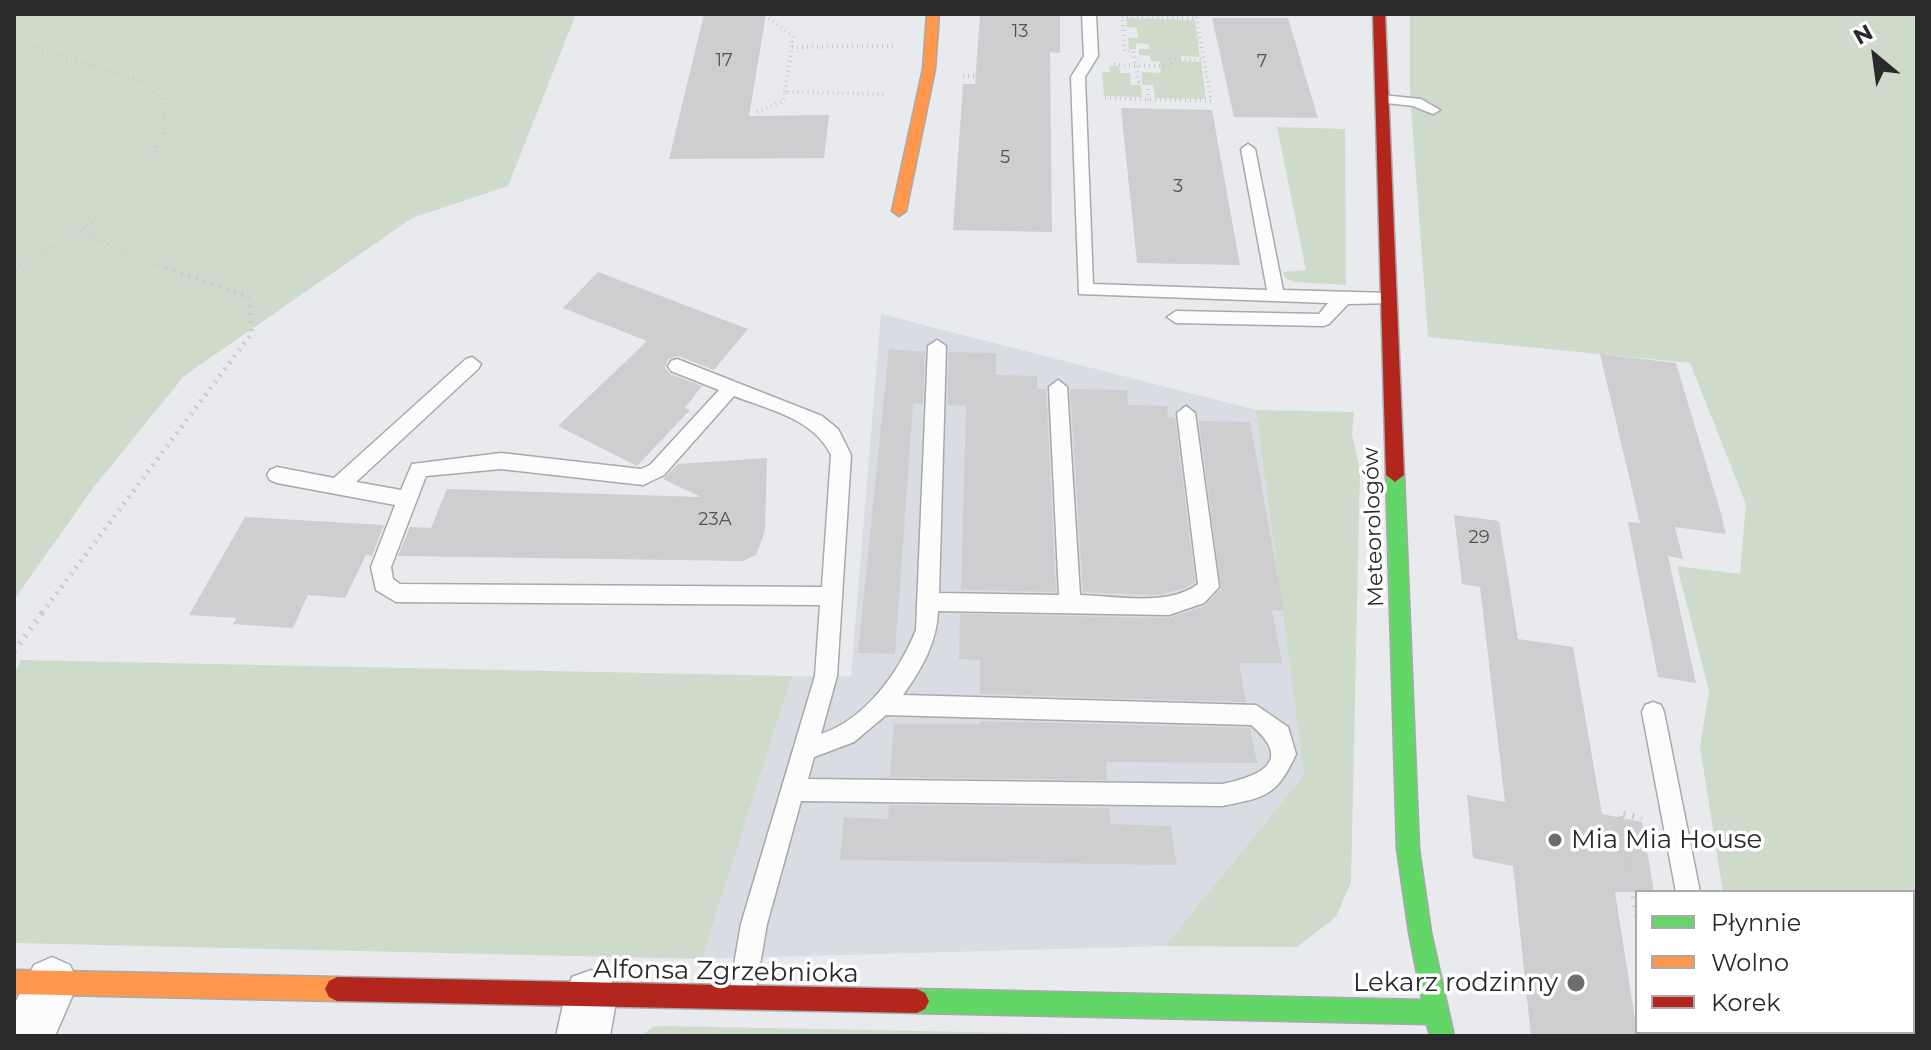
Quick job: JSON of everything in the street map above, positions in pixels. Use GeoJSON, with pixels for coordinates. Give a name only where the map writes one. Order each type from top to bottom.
{"type":"FeatureCollection","features":[{"type":"Feature","properties":{"kind":"street"},"geometry":{"type":"LineString","coordinates":[[899,211],[929,69],[933,14]]}},
{"type":"Feature","properties":{"kind":"street","name":"Meteorologów"},"geometry":{"type":"LineString","coordinates":[[1379,14],[1408,849],[1420,932],[1442,1036]]}},
{"type":"Feature","properties":{"kind":"street"},"geometry":{"type":"LineString","coordinates":[[27,1036],[33,982]]}},
{"type":"Feature","properties":{"kind":"street","name":"Alfonsa Zgrzebnioka"},"geometry":{"type":"LineString","coordinates":[[33,982],[587,1016],[742,998],[1437,1012]]}},
{"type":"Feature","properties":{"kind":"lane"},"geometry":{"type":"LineString","coordinates":[[1089,14],[1091,56],[1078,77],[1085,290],[1389,299]]}},
{"type":"Feature","properties":{"kind":"lane"},"geometry":{"type":"LineString","coordinates":[[1382,99],[1416,102],[1433,110]]}},
{"type":"Feature","properties":{"kind":"lane"},"geometry":{"type":"LineString","coordinates":[[1248,149],[1276,295]]}},
{"type":"Feature","properties":{"kind":"lane"},"geometry":{"type":"LineString","coordinates":[[1176,317],[1323,320],[1343,298]]}},
{"type":"Feature","properties":{"kind":"lane"},"geometry":{"type":"LineString","coordinates":[[804,750],[845,734],[882,705],[919,652],[927,630],[937,346]]}},
{"type":"Feature","properties":{"kind":"lane"},"geometry":{"type":"LineString","coordinates":[[338,486],[472,364]]}},
{"type":"Feature","properties":{"kind":"lane"},"geometry":{"type":"LineString","coordinates":[[677,366],[815,421],[831,434],[841,455],[826,676],[754,924],[742,998]]}},
{"type":"Feature","properties":{"kind":"lane"},"geometry":{"type":"LineString","coordinates":[[1058,387],[1070,604]]}},
{"type":"Feature","properties":{"kind":"lane"},"geometry":{"type":"LineString","coordinates":[[731,388],[657,470],[643,477],[501,461],[419,469],[381,567],[383,584],[396,593],[831,596]]}},
{"type":"Feature","properties":{"kind":"lane"},"geometry":{"type":"LineString","coordinates":[[928,602],[1169,606],[1197,597],[1209,587],[1186,413]]}},
{"type":"Feature","properties":{"kind":"lane"},"geometry":{"type":"LineString","coordinates":[[277,475],[408,499]]}},
{"type":"Feature","properties":{"kind":"lane"},"geometry":{"type":"LineString","coordinates":[[793,790],[1222,795],[1257,788],[1273,776],[1284,754],[1280,735],[1256,715],[882,705]]}},
{"type":"Feature","properties":{"kind":"lane"},"geometry":{"type":"LineString","coordinates":[[1653,712],[1688,890]]}},
{"type":"Feature","properties":{"kind":"path"},"geometry":{"type":"LineString","coordinates":[[1101,87],[1102,98],[1149,100],[1211,101],[1196,16],[1122,16],[1125,51],[1133,51],[1139,82],[1147,83],[1149,100]]}},
{"type":"Feature","properties":{"kind":"path"},"geometry":{"type":"LineString","coordinates":[[757,112],[783,101],[792,47],[793,36],[769,18]]}},
{"type":"Feature","properties":{"kind":"path"},"geometry":{"type":"LineString","coordinates":[[14,40],[145,83],[163,103],[165,130],[148,164],[120,198],[80,231],[14,270]]}},
{"type":"Feature","properties":{"kind":"path"},"geometry":{"type":"LineString","coordinates":[[792,47],[896,46]]}},
{"type":"Feature","properties":{"kind":"path"},"geometry":{"type":"LineString","coordinates":[[1112,65],[1172,66],[1170,59],[1204,60]]}},
{"type":"Feature","properties":{"kind":"path"},"geometry":{"type":"LineString","coordinates":[[963,76],[1078,77]]}},
{"type":"Feature","properties":{"kind":"path"},"geometry":{"type":"LineString","coordinates":[[785,92],[887,94]]}},
{"type":"Feature","properties":{"kind":"path"},"geometry":{"type":"LineString","coordinates":[[14,651],[252,333],[248,296],[139,259],[80,231]]}},
{"type":"Feature","properties":{"kind":"path"},"geometry":{"type":"LineString","coordinates":[[1635,904],[1620,813],[1644,818]]}},
{"type":"Feature","properties":{"kind":"path"},"geometry":{"type":"LineString","coordinates":[[1608,849],[1626,852]]}},
{"type":"Feature","properties":{"kind":"shaded area"},"geometry":{"type":"Polygon","coordinates":[[[881,314],[1256,410],[1304,775],[1165,946],[702,959],[792,676],[851,676],[881,314]]]}},
{"type":"Feature","properties":{"kind":"green space"},"geometry":{"type":"Polygon","coordinates":[[[14,14],[576,14],[508,186],[412,218],[184,376],[93,488],[14,600],[14,14]]]}},
{"type":"Feature","properties":{"kind":"green space"},"geometry":{"type":"Polygon","coordinates":[[[1410,14],[1917,14],[1917,1036],[1746,1036],[1915,1034],[1915,890],[1723,890],[1700,747],[1709,691],[1677,566],[1740,574],[1746,504],[1690,363],[1428,337],[1410,94],[1410,14]]]}},
{"type":"Feature","properties":{"kind":"green space"},"geometry":{"type":"Polygon","coordinates":[[[1126,18],[1195,20],[1200,57],[1181,56],[1181,61],[1201,62],[1206,99],[1155,98],[1153,85],[1142,84],[1142,72],[1161,73],[1160,62],[1151,61],[1150,56],[1139,55],[1139,49],[1149,49],[1149,44],[1136,43],[1136,49],[1129,49],[1128,38],[1138,38],[1137,28],[1127,27],[1126,18]]]}},
{"type":"Feature","properties":{"kind":"green space"},"geometry":{"type":"Polygon","coordinates":[[[1109,66],[1119,66],[1120,73],[1130,73],[1131,85],[1141,85],[1142,97],[1104,96],[1102,72],[1110,72],[1109,66]]]}},
{"type":"Feature","properties":{"kind":"green space"},"geometry":{"type":"Polygon","coordinates":[[[1277,127],[1345,129],[1346,285],[1295,282],[1285,278],[1283,272],[1306,270],[1277,127]]]}},
{"type":"Feature","properties":{"kind":"green space"},"geometry":{"type":"Polygon","coordinates":[[[1256,410],[1354,412],[1352,435],[1360,469],[1351,882],[1336,917],[1297,947],[1165,946],[1304,775],[1256,410]]]}},
{"type":"Feature","properties":{"kind":"green space"},"geometry":{"type":"Polygon","coordinates":[[[21,660],[792,676],[702,959],[14,943],[14,674],[21,660]]]}},
{"type":"Feature","properties":{"kind":"green space"},"geometry":{"type":"Polygon","coordinates":[[[653,1027],[1173,1036],[641,1036],[653,1027]]]}},
{"type":"Feature","properties":{"kind":"building"},"geometry":{"type":"Polygon","coordinates":[[[704,14],[766,14],[749,116],[829,115],[824,158],[669,159],[704,14]]]}},
{"type":"Feature","properties":{"kind":"building"},"geometry":{"type":"Polygon","coordinates":[[[980,14],[1060,14],[1060,53],[1050,52],[1052,232],[953,230],[963,84],[975,84],[980,14]]]}},
{"type":"Feature","properties":{"kind":"building"},"geometry":{"type":"Polygon","coordinates":[[[1212,18],[1288,18],[1318,118],[1234,117],[1212,18]]]}},
{"type":"Feature","properties":{"kind":"building"},"geometry":{"type":"Polygon","coordinates":[[[1121,108],[1212,110],[1240,265],[1137,263],[1121,108]]]}},
{"type":"Feature","properties":{"kind":"building"},"geometry":{"type":"Polygon","coordinates":[[[598,272],[748,329],[714,370],[678,356],[668,359],[665,368],[670,374],[702,386],[685,408],[690,410],[637,466],[558,426],[647,341],[563,308],[598,272]]]}},
{"type":"Feature","properties":{"kind":"building"},"geometry":{"type":"Polygon","coordinates":[[[889,349],[925,352],[923,404],[913,403],[895,654],[858,653],[889,349]]]}},
{"type":"Feature","properties":{"kind":"building"},"geometry":{"type":"Polygon","coordinates":[[[949,352],[996,353],[996,375],[1037,376],[1037,389],[1046,389],[1056,592],[961,590],[966,406],[947,405],[949,352]]]}},
{"type":"Feature","properties":{"kind":"building"},"geometry":{"type":"Polygon","coordinates":[[[1600,354],[1676,363],[1720,510],[1726,534],[1675,527],[1683,559],[1668,556],[1696,683],[1658,677],[1628,522],[1640,523],[1600,354]]]}},
{"type":"Feature","properties":{"kind":"building"},"geometry":{"type":"Polygon","coordinates":[[[1070,389],[1127,390],[1128,405],[1167,406],[1168,417],[1175,418],[1195,582],[1185,588],[1157,595],[1083,592],[1070,389]]]}},
{"type":"Feature","properties":{"kind":"building"},"geometry":{"type":"Polygon","coordinates":[[[1199,421],[1250,422],[1284,611],[1272,610],[1282,663],[1239,663],[1246,702],[980,694],[980,660],[959,659],[960,614],[1169,618],[1205,606],[1221,589],[1199,421]]]}},
{"type":"Feature","properties":{"kind":"building"},"geometry":{"type":"Polygon","coordinates":[[[767,458],[765,531],[756,555],[743,561],[398,556],[410,527],[431,528],[447,489],[701,497],[663,479],[678,464],[767,458]]]}},
{"type":"Feature","properties":{"kind":"building"},"geometry":{"type":"Polygon","coordinates":[[[1454,515],[1499,521],[1518,639],[1573,647],[1602,814],[1642,822],[1654,890],[1615,892],[1635,1034],[1640,1036],[1531,1036],[1513,866],[1473,858],[1467,795],[1505,802],[1480,587],[1462,584],[1454,515]]]}},
{"type":"Feature","properties":{"kind":"building"},"geometry":{"type":"Polygon","coordinates":[[[245,517],[384,525],[372,556],[366,555],[345,598],[308,595],[293,628],[233,624],[237,618],[189,615],[245,517]]]}},
{"type":"Feature","properties":{"kind":"building"},"geometry":{"type":"Polygon","coordinates":[[[980,721],[1250,728],[1257,763],[1106,762],[1107,780],[890,777],[894,724],[980,724],[980,721]]]}},
{"type":"Feature","properties":{"kind":"building"},"geometry":{"type":"Polygon","coordinates":[[[889,805],[1109,808],[1111,824],[1171,826],[1177,865],[840,860],[844,817],[888,819],[889,805]]]}},
{"type":"Feature","properties":{"kind":"traffic: fast"},"geometry":{"type":"LineString","coordinates":[[1395,475],[1408,849],[1420,932],[1442,1036]]}},
{"type":"Feature","properties":{"kind":"traffic: fast"},"geometry":{"type":"LineString","coordinates":[[917,1001],[1437,1012]]}},
{"type":"Feature","properties":{"kind":"traffic: slow"},"geometry":{"type":"LineString","coordinates":[[899,211],[929,69],[933,14]]}},
{"type":"Feature","properties":{"kind":"traffic: slow"},"geometry":{"type":"LineString","coordinates":[[14,982],[337,989]]}},
{"type":"Feature","properties":{"kind":"traffic: jam"},"geometry":{"type":"LineString","coordinates":[[1379,14],[1395,475]]}},
{"type":"Feature","properties":{"kind":"traffic: jam"},"geometry":{"type":"LineString","coordinates":[[337,989],[917,1001]]}},
{"type":"Feature","properties":{"kind":"place","name":"Mia Mia House"},"geometry":{"type":"Point","coordinates":[1555,840]}},
{"type":"Feature","properties":{"kind":"place","name":"Lekarz rodzinny"},"geometry":{"type":"Point","coordinates":[1576,983]}}]}
